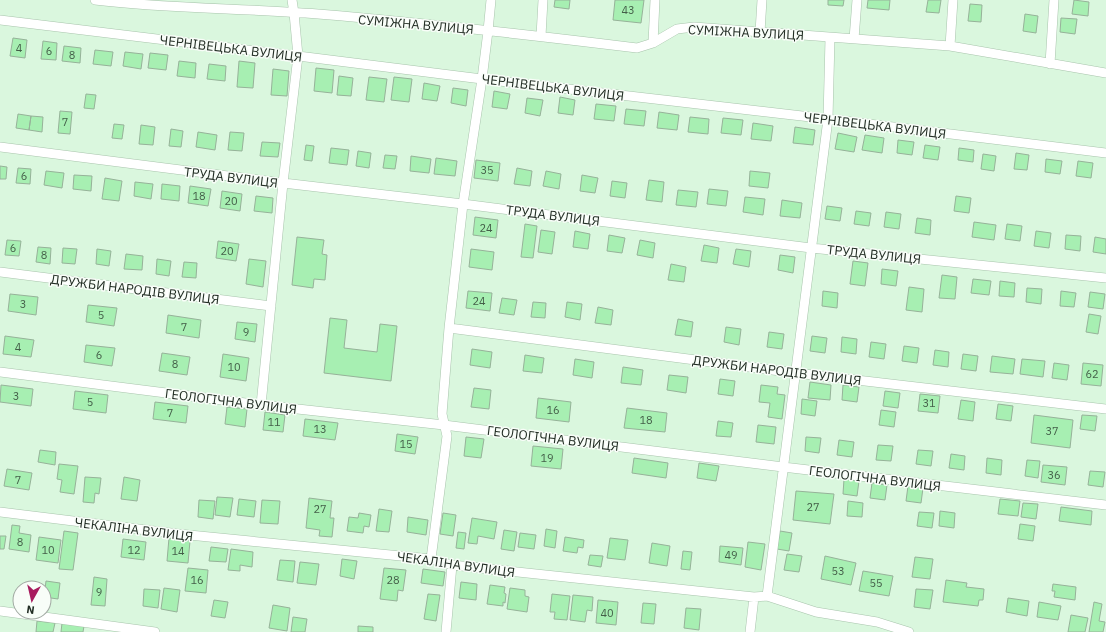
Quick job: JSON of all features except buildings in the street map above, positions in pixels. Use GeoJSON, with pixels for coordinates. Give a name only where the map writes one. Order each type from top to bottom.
{"type":"FeatureCollection","features":[{"type":"Feature","properties":{"kind":"street","name":"СУМІЖНА ВУЛИЦЯ"},"geometry":{"type":"LineString","coordinates":[[95,0],[131,4],[317,14],[488,30],[637,48],[653,43],[677,29],[694,28],[760,32],[950,46],[1106,73]]}},
{"type":"Feature","properties":{"kind":"street"},"geometry":{"type":"LineString","coordinates":[[261,405],[283,183],[298,56],[292,0]]}},
{"type":"Feature","properties":{"kind":"street"},"geometry":{"type":"LineString","coordinates":[[431,559],[447,436],[442,414],[449,328],[463,204],[482,79],[491,0]]}},
{"type":"Feature","properties":{"kind":"street"},"geometry":{"type":"LineString","coordinates":[[541,36],[543,0]]}},
{"type":"Feature","properties":{"kind":"street"},"geometry":{"type":"LineString","coordinates":[[653,43],[655,0]]}},
{"type":"Feature","properties":{"kind":"street"},"geometry":{"type":"LineString","coordinates":[[760,32],[762,0]]}},
{"type":"Feature","properties":{"kind":"street"},"geometry":{"type":"LineString","coordinates":[[854,39],[857,0]]}},
{"type":"Feature","properties":{"kind":"street"},"geometry":{"type":"LineString","coordinates":[[950,46],[953,0]]}},
{"type":"Feature","properties":{"kind":"street"},"geometry":{"type":"LineString","coordinates":[[1050,64],[1054,0]]}},
{"type":"Feature","properties":{"kind":"street","name":"ЧЕРНІВЕЦЬКА ВУЛИЦЯ"},"geometry":{"type":"LineString","coordinates":[[0,20],[482,79],[828,119],[1106,154]]}},
{"type":"Feature","properties":{"kind":"street"},"geometry":{"type":"LineString","coordinates":[[767,596],[828,119],[830,38]]}},
{"type":"Feature","properties":{"kind":"street","name":"ТРУДА ВУЛИЦЯ"},"geometry":{"type":"LineString","coordinates":[[0,147],[811,248],[1106,278]]}},
{"type":"Feature","properties":{"kind":"street","name":"ДРУЖБИ НАРОДІВ ВУЛИЦЯ"},"geometry":{"type":"LineString","coordinates":[[0,272],[271,306]]}},
{"type":"Feature","properties":{"kind":"street","name":"ДРУЖБИ НАРОДІВ ВУЛИЦЯ"},"geometry":{"type":"LineString","coordinates":[[449,328],[796,373],[1106,409]]}},
{"type":"Feature","properties":{"kind":"street","name":"ГЕОЛОГІЧНА ВУЛИЦЯ"},"geometry":{"type":"LineString","coordinates":[[0,372],[261,405],[444,425],[1106,505]]}},
{"type":"Feature","properties":{"kind":"street","name":"ЧЕКАЛІНА ВУЛИЦЯ"},"geometry":{"type":"LineString","coordinates":[[0,512],[179,534],[431,559],[452,565],[754,597],[767,596],[816,612],[877,622],[909,632]]}},
{"type":"Feature","properties":{"kind":"street"},"geometry":{"type":"LineString","coordinates":[[446,632],[452,565]]}},
{"type":"Feature","properties":{"kind":"street"},"geometry":{"type":"LineString","coordinates":[[750,632],[754,597]]}},
{"type":"Feature","properties":{"kind":"street"},"geometry":{"type":"LineString","coordinates":[[0,611],[155,632]]}}]}
